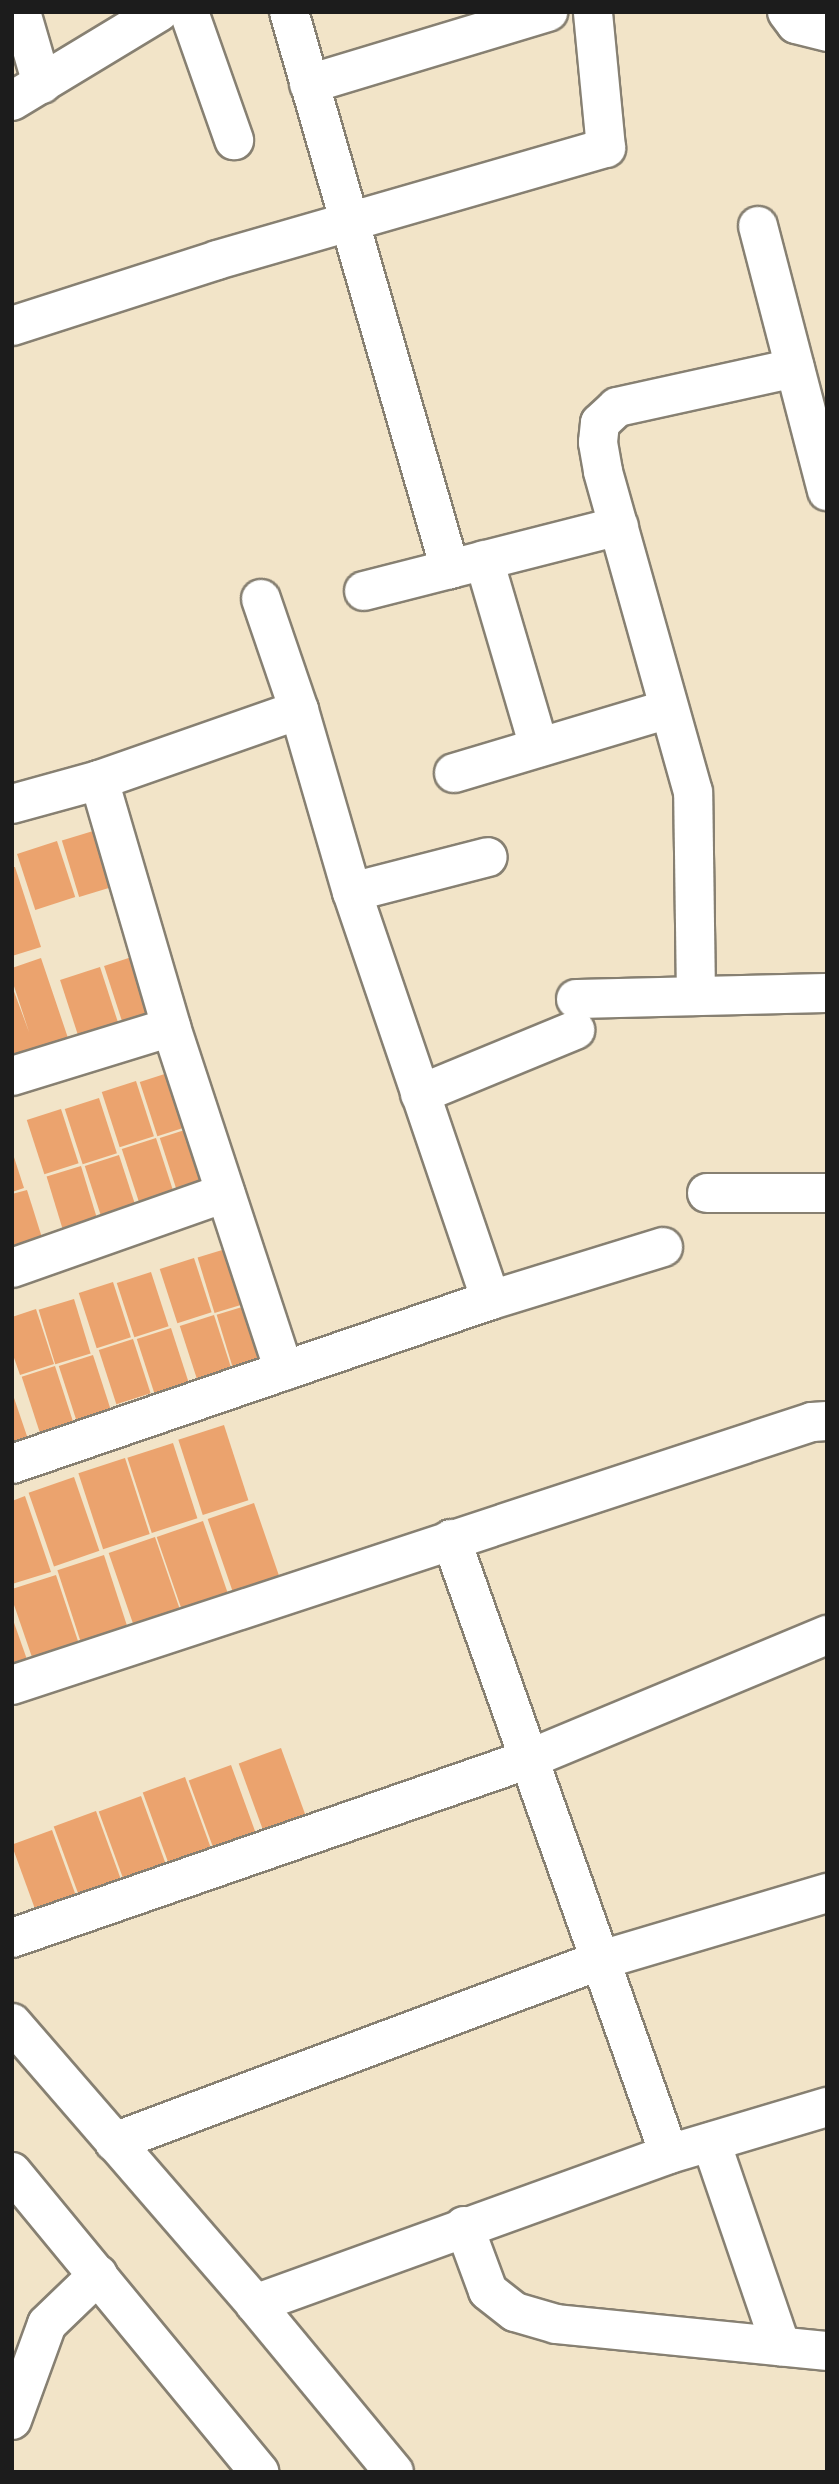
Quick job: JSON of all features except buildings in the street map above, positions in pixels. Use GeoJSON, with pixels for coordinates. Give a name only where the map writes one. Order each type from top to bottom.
{"type":"FeatureCollection","features":[{"type":"Feature","properties":{"kind":"street"},"geometry":{"type":"LineString","coordinates":[[21,12],[27,93],[159,12]]}},
{"type":"Feature","properties":{"kind":"street"},"geometry":{"type":"LineString","coordinates":[[190,12],[234,140]]}},
{"type":"Feature","properties":{"kind":"street"},"geometry":{"type":"LineString","coordinates":[[289,12],[349,221],[467,565],[539,747]]}},
{"type":"Feature","properties":{"kind":"street"},"geometry":{"type":"LineString","coordinates":[[309,84],[548,12]]}},
{"type":"Feature","properties":{"kind":"street"},"geometry":{"type":"LineString","coordinates":[[12,326],[349,221],[606,148],[593,12]]}},
{"type":"Feature","properties":{"kind":"street"},"geometry":{"type":"LineString","coordinates":[[787,12],[796,24],[827,32]]}},
{"type":"Feature","properties":{"kind":"street"},"geometry":{"type":"LineString","coordinates":[[758,226],[825,476]]}},
{"type":"Feature","properties":{"kind":"street"},"geometry":{"type":"LineString","coordinates":[[696,996],[696,842],[692,792],[603,471],[598,442],[600,423],[617,407],[795,368]]}},
{"type":"Feature","properties":{"kind":"street"},"geometry":{"type":"LineString","coordinates":[[364,591],[619,526]]}},
{"type":"Feature","properties":{"kind":"street"},"geometry":{"type":"LineString","coordinates":[[261,599],[299,709],[352,892],[491,1300]]}},
{"type":"Feature","properties":{"kind":"street"},"geometry":{"type":"LineString","coordinates":[[12,804],[99,780],[299,709]]}},
{"type":"Feature","properties":{"kind":"street"},"geometry":{"type":"LineString","coordinates":[[454,773],[669,709]]}},
{"type":"Feature","properties":{"kind":"street"},"geometry":{"type":"LineString","coordinates":[[99,780],[171,1027],[284,1371]]}},
{"type":"Feature","properties":{"kind":"street"},"geometry":{"type":"LineString","coordinates":[[352,892],[488,857]]}},
{"type":"Feature","properties":{"kind":"street"},"geometry":{"type":"LineString","coordinates":[[420,1094],[575,1014],[696,996],[827,993]]}},
{"type":"Feature","properties":{"kind":"street"},"geometry":{"type":"LineString","coordinates":[[12,1076],[171,1027]]}},
{"type":"Feature","properties":{"kind":"street"},"geometry":{"type":"LineString","coordinates":[[12,1268],[225,1192]]}},
{"type":"Feature","properties":{"kind":"street"},"geometry":{"type":"LineString","coordinates":[[707,1192],[827,1193]]}},
{"type":"Feature","properties":{"kind":"street"},"geometry":{"type":"LineString","coordinates":[[12,1464],[491,1300],[663,1247]]}},
{"type":"Feature","properties":{"kind":"street"},"geometry":{"type":"LineString","coordinates":[[12,1685],[812,1422],[827,1421]]}},
{"type":"Feature","properties":{"kind":"street"},"geometry":{"type":"LineString","coordinates":[[451,1539],[669,2154]]}},
{"type":"Feature","properties":{"kind":"street"},"geometry":{"type":"LineString","coordinates":[[12,1938],[529,1759],[827,1635]]}},
{"type":"Feature","properties":{"kind":"street"},"geometry":{"type":"LineString","coordinates":[[114,2142],[601,1960],[827,1893]]}},
{"type":"Feature","properties":{"kind":"street"},"geometry":{"type":"LineString","coordinates":[[12,2023],[255,2304],[394,2472]]}},
{"type":"Feature","properties":{"kind":"street"},"geometry":{"type":"LineString","coordinates":[[255,2304],[464,2226],[669,2154],[827,2107]]}},
{"type":"Feature","properties":{"kind":"street"},"geometry":{"type":"LineString","coordinates":[[711,2142],[781,2346]]}},
{"type":"Feature","properties":{"kind":"street"},"geometry":{"type":"LineString","coordinates":[[12,2172],[259,2472]]}},
{"type":"Feature","properties":{"kind":"street"},"geometry":{"type":"LineString","coordinates":[[464,2226],[488,2291],[515,2312],[556,2325],[827,2351]]}},
{"type":"Feature","properties":{"kind":"street"},"geometry":{"type":"LineString","coordinates":[[12,2420],[47,2324],[98,2275]]}}]}
